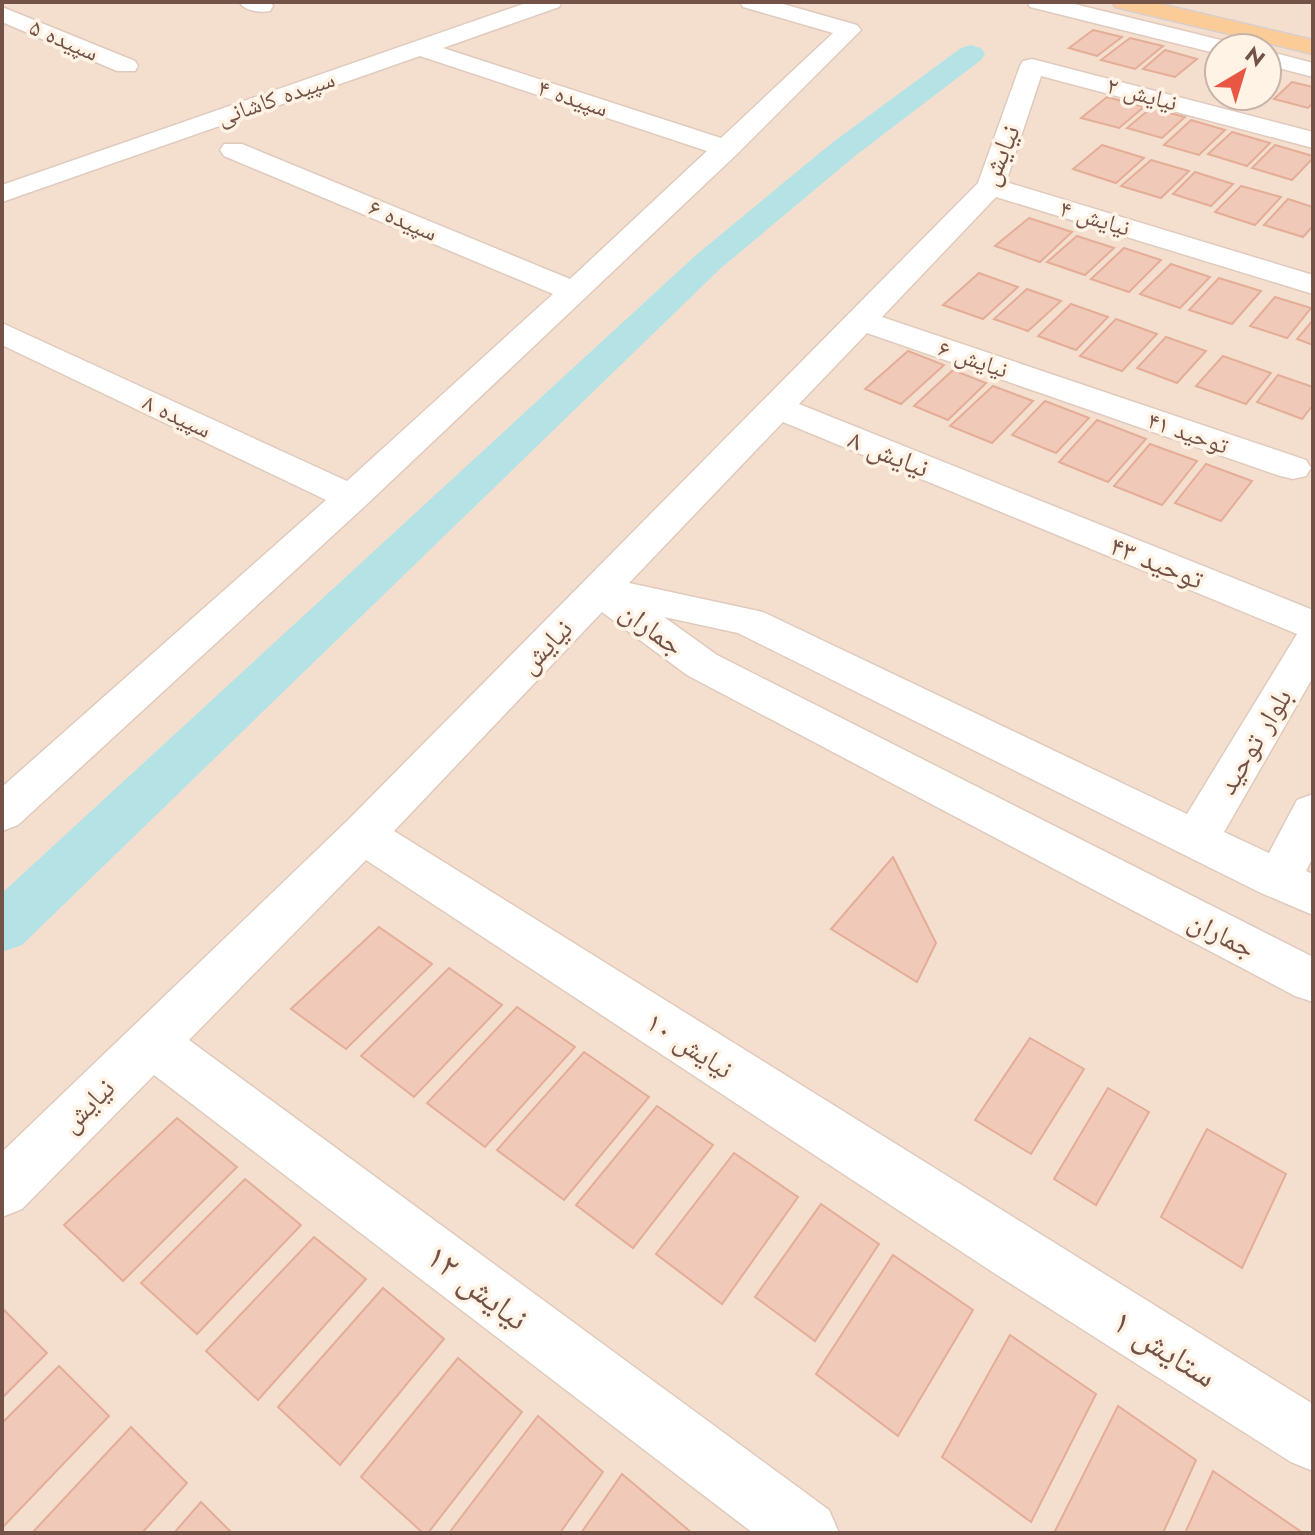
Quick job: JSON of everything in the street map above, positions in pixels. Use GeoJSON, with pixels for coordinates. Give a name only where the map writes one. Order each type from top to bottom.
{"type":"FeatureCollection","features":[{"type":"Feature","properties":{"kind":"main road"},"geometry":{"type":"LineString","coordinates":[[1123,2],[1313,47]]}},
{"type":"Feature","properties":{"kind":"main road"},"geometry":{"type":"LineString","coordinates":[[1193,2],[1313,30]]}},
{"type":"Feature","properties":{"kind":"street","name":"سپیده کاشانی"},"geometry":{"type":"LineString","coordinates":[[2,194],[551,2]]}},
{"type":"Feature","properties":{"kind":"street"},"geometry":{"type":"LineString","coordinates":[[2,813],[352,498],[727,149],[849,30],[751,2]]}},
{"type":"Feature","properties":{"kind":"street"},"geometry":{"type":"LineString","coordinates":[[1038,2],[1203,43]]}},
{"type":"Feature","properties":{"kind":"street","name":"سپیده ۵"},"geometry":{"type":"LineString","coordinates":[[2,14],[126,66]]}},
{"type":"Feature","properties":{"kind":"street","name":"سپیده ۴"},"geometry":{"type":"LineString","coordinates":[[419,48],[727,149]]}},
{"type":"Feature","properties":{"kind":"street"},"geometry":{"type":"LineString","coordinates":[[1283,62],[1313,70]]}},
{"type":"Feature","properties":{"kind":"street","name":"نیایش ۲"},"geometry":{"type":"LineString","coordinates":[[1032,66],[1313,140]]}},
{"type":"Feature","properties":{"kind":"street","name":"نیایش"},"geometry":{"type":"LineString","coordinates":[[2,1190],[363,834],[991,186],[1032,66]]}},
{"type":"Feature","properties":{"kind":"street","name":"سپیده ۶"},"geometry":{"type":"LineString","coordinates":[[233,150],[572,291]]}},
{"type":"Feature","properties":{"kind":"street","name":"نیایش ۴"},"geometry":{"type":"LineString","coordinates":[[991,186],[1313,285]]}},
{"type":"Feature","properties":{"kind":"street","name":"نیایش ۶"},"geometry":{"type":"LineString","coordinates":[[861,320],[1084,398]]}},
{"type":"Feature","properties":{"kind":"street","name":"سپیده ۸"},"geometry":{"type":"LineString","coordinates":[[2,333],[352,498]]}},
{"type":"Feature","properties":{"kind":"street","name":"توحید ۴۱"},"geometry":{"type":"LineString","coordinates":[[1084,398],[1293,468]]}},
{"type":"Feature","properties":{"kind":"street","name":"نیایش ۸"},"geometry":{"type":"LineString","coordinates":[[777,407],[1001,499]]}},
{"type":"Feature","properties":{"kind":"street","name":"توحید ۴۳"},"geometry":{"type":"LineString","coordinates":[[1001,499],[1313,625]]}},
{"type":"Feature","properties":{"kind":"street","name":"جماران"},"geometry":{"type":"LineString","coordinates":[[599,590],[749,622],[1295,888]]}},
{"type":"Feature","properties":{"kind":"street","name":"جماران"},"geometry":{"type":"LineString","coordinates":[[599,590],[702,665],[1313,981]]}},
{"type":"Feature","properties":{"kind":"street","name":"بلوار توحید"},"geometry":{"type":"LineString","coordinates":[[1196,840],[1313,642]]}},
{"type":"Feature","properties":{"kind":"street"},"geometry":{"type":"LineString","coordinates":[[1295,888],[1313,812]]}},
{"type":"Feature","properties":{"kind":"street","name":"نیایش ۱۰"},"geometry":{"type":"LineString","coordinates":[[363,834],[1017,1255]]}},
{"type":"Feature","properties":{"kind":"street","name":"نیایش ۱۲"},"geometry":{"type":"LineString","coordinates":[[150,1041],[806,1533]]}},
{"type":"Feature","properties":{"kind":"street","name":"ستایش ۱"},"geometry":{"type":"LineString","coordinates":[[1017,1255],[1313,1440]]}},
{"type":"Feature","properties":{"kind":"shaded area"},"geometry":{"type":"Polygon","coordinates":[[[2,2],[1313,2],[1313,1533],[2,1533],[2,2]]]}},
{"type":"Feature","properties":{"kind":"building"},"geometry":{"type":"Polygon","coordinates":[[[1093,30],[1122,37],[1097,56],[1069,48],[1093,30]]]}},
{"type":"Feature","properties":{"kind":"building"},"geometry":{"type":"Polygon","coordinates":[[[1130,38],[1163,46],[1135,69],[1101,60],[1130,38]]]}},
{"type":"Feature","properties":{"kind":"building"},"geometry":{"type":"Polygon","coordinates":[[[1165,50],[1197,59],[1175,77],[1143,69],[1165,50]]]}},
{"type":"Feature","properties":{"kind":"building"},"geometry":{"type":"Polygon","coordinates":[[[1292,82],[1313,87],[1313,103],[1308,108],[1283,101],[1283,90],[1292,82]]]}},
{"type":"Feature","properties":{"kind":"building"},"geometry":{"type":"Polygon","coordinates":[[[1107,97],[1144,107],[1119,128],[1081,118],[1107,97]]]}},
{"type":"Feature","properties":{"kind":"building"},"geometry":{"type":"Polygon","coordinates":[[[1151,108],[1185,117],[1162,138],[1127,128],[1151,108]]]}},
{"type":"Feature","properties":{"kind":"building"},"geometry":{"type":"Polygon","coordinates":[[[1191,120],[1225,130],[1199,155],[1164,145],[1191,120]]]}},
{"type":"Feature","properties":{"kind":"building"},"geometry":{"type":"Polygon","coordinates":[[[1232,132],[1270,143],[1247,166],[1208,154],[1232,132]]]}},
{"type":"Feature","properties":{"kind":"building"},"geometry":{"type":"Polygon","coordinates":[[[1102,145],[1144,158],[1116,183],[1073,169],[1102,145]]]}},
{"type":"Feature","properties":{"kind":"building"},"geometry":{"type":"Polygon","coordinates":[[[1275,145],[1313,158],[1292,180],[1252,168],[1275,145]]]}},
{"type":"Feature","properties":{"kind":"building"},"geometry":{"type":"Polygon","coordinates":[[[1151,160],[1189,171],[1161,198],[1121,186],[1151,160]]]}},
{"type":"Feature","properties":{"kind":"building"},"geometry":{"type":"Polygon","coordinates":[[[1195,172],[1233,184],[1211,206],[1173,194],[1195,172]]]}},
{"type":"Feature","properties":{"kind":"building"},"geometry":{"type":"Polygon","coordinates":[[[1241,186],[1281,197],[1255,225],[1215,212],[1241,186]]]}},
{"type":"Feature","properties":{"kind":"building"},"geometry":{"type":"Polygon","coordinates":[[[1288,199],[1313,207],[1313,226],[1303,237],[1264,225],[1288,199]]]}},
{"type":"Feature","properties":{"kind":"building"},"geometry":{"type":"Polygon","coordinates":[[[1029,218],[1072,232],[1040,262],[995,246],[1029,218]]]}},
{"type":"Feature","properties":{"kind":"building"},"geometry":{"type":"Polygon","coordinates":[[[1077,236],[1114,248],[1085,275],[1047,262],[1077,236]]]}},
{"type":"Feature","properties":{"kind":"building"},"geometry":{"type":"Polygon","coordinates":[[[1124,248],[1161,260],[1129,292],[1091,279],[1124,248]]]}},
{"type":"Feature","properties":{"kind":"building"},"geometry":{"type":"Polygon","coordinates":[[[1171,264],[1210,277],[1180,308],[1140,294],[1171,264]]]}},
{"type":"Feature","properties":{"kind":"building"},"geometry":{"type":"Polygon","coordinates":[[[979,273],[1018,287],[983,319],[943,305],[979,273]]]}},
{"type":"Feature","properties":{"kind":"building"},"geometry":{"type":"Polygon","coordinates":[[[1219,278],[1261,291],[1232,324],[1189,310],[1219,278]]]}},
{"type":"Feature","properties":{"kind":"building"},"geometry":{"type":"Polygon","coordinates":[[[1027,289],[1061,301],[1028,331],[994,319],[1027,289]]]}},
{"type":"Feature","properties":{"kind":"building"},"geometry":{"type":"Polygon","coordinates":[[[1275,297],[1311,308],[1287,338],[1250,326],[1275,297]]]}},
{"type":"Feature","properties":{"kind":"building"},"geometry":{"type":"Polygon","coordinates":[[[1071,304],[1108,317],[1076,350],[1038,336],[1071,304]]]}},
{"type":"Feature","properties":{"kind":"building"},"geometry":{"type":"Polygon","coordinates":[[[1116,319],[1157,334],[1122,371],[1080,356],[1116,319]]]}},
{"type":"Feature","properties":{"kind":"building"},"geometry":{"type":"Polygon","coordinates":[[[1313,320],[1313,345],[1297,339],[1313,320]]]}},
{"type":"Feature","properties":{"kind":"building"},"geometry":{"type":"Polygon","coordinates":[[[1166,337],[1206,351],[1177,383],[1137,368],[1166,337]]]}},
{"type":"Feature","properties":{"kind":"building"},"geometry":{"type":"Polygon","coordinates":[[[908,351],[944,365],[901,404],[865,389],[908,351]]]}},
{"type":"Feature","properties":{"kind":"building"},"geometry":{"type":"Polygon","coordinates":[[[1223,356],[1271,373],[1246,404],[1196,386],[1223,356]]]}},
{"type":"Feature","properties":{"kind":"building"},"geometry":{"type":"Polygon","coordinates":[[[953,370],[986,383],[948,420],[914,406],[953,370]]]}},
{"type":"Feature","properties":{"kind":"building"},"geometry":{"type":"Polygon","coordinates":[[[1278,375],[1313,387],[1313,405],[1302,419],[1257,402],[1278,375]]]}},
{"type":"Feature","properties":{"kind":"building"},"geometry":{"type":"Polygon","coordinates":[[[993,386],[1033,401],[992,443],[950,426],[993,386]]]}},
{"type":"Feature","properties":{"kind":"building"},"geometry":{"type":"Polygon","coordinates":[[[1045,401],[1089,418],[1056,453],[1012,435],[1045,401]]]}},
{"type":"Feature","properties":{"kind":"building"},"geometry":{"type":"Polygon","coordinates":[[[1097,420],[1146,439],[1108,482],[1059,462],[1097,420]]]}},
{"type":"Feature","properties":{"kind":"building"},"geometry":{"type":"Polygon","coordinates":[[[1150,444],[1197,461],[1162,505],[1114,486],[1150,444]]]}},
{"type":"Feature","properties":{"kind":"building"},"geometry":{"type":"Polygon","coordinates":[[[1206,464],[1252,481],[1221,521],[1175,503],[1206,464]]]}},
{"type":"Feature","properties":{"kind":"building"},"geometry":{"type":"Polygon","coordinates":[[[893,857],[936,943],[917,982],[831,929],[893,857]]]}},
{"type":"Feature","properties":{"kind":"building"},"geometry":{"type":"Polygon","coordinates":[[[379,927],[432,964],[346,1049],[291,1009],[379,927]]]}},
{"type":"Feature","properties":{"kind":"building"},"geometry":{"type":"Polygon","coordinates":[[[449,968],[502,1005],[414,1097],[361,1056],[449,968]]]}},
{"type":"Feature","properties":{"kind":"building"},"geometry":{"type":"Polygon","coordinates":[[[517,1007],[575,1047],[485,1147],[427,1103],[517,1007]]]}},
{"type":"Feature","properties":{"kind":"building"},"geometry":{"type":"Polygon","coordinates":[[[1030,1038],[1084,1069],[1031,1154],[975,1120],[1030,1038]]]}},
{"type":"Feature","properties":{"kind":"building"},"geometry":{"type":"Polygon","coordinates":[[[584,1052],[649,1097],[564,1200],[497,1150],[584,1052]]]}},
{"type":"Feature","properties":{"kind":"building"},"geometry":{"type":"Polygon","coordinates":[[[1108,1088],[1149,1112],[1096,1205],[1054,1179],[1108,1088]]]}},
{"type":"Feature","properties":{"kind":"building"},"geometry":{"type":"Polygon","coordinates":[[[657,1106],[713,1145],[633,1248],[576,1205],[657,1106]]]}},
{"type":"Feature","properties":{"kind":"building"},"geometry":{"type":"Polygon","coordinates":[[[177,1118],[237,1167],[123,1281],[64,1225],[177,1118]]]}},
{"type":"Feature","properties":{"kind":"building"},"geometry":{"type":"Polygon","coordinates":[[[1207,1129],[1286,1174],[1242,1268],[1161,1217],[1207,1129]]]}},
{"type":"Feature","properties":{"kind":"building"},"geometry":{"type":"Polygon","coordinates":[[[734,1153],[798,1197],[722,1304],[656,1254],[734,1153]]]}},
{"type":"Feature","properties":{"kind":"building"},"geometry":{"type":"Polygon","coordinates":[[[245,1179],[301,1225],[197,1334],[141,1283],[245,1179]]]}},
{"type":"Feature","properties":{"kind":"building"},"geometry":{"type":"Polygon","coordinates":[[[821,1204],[879,1244],[815,1341],[755,1297],[821,1204]]]}},
{"type":"Feature","properties":{"kind":"building"},"geometry":{"type":"Polygon","coordinates":[[[314,1237],[366,1279],[258,1400],[206,1351],[314,1237]]]}},
{"type":"Feature","properties":{"kind":"building"},"geometry":{"type":"Polygon","coordinates":[[[893,1255],[973,1310],[898,1436],[816,1374],[893,1255]]]}},
{"type":"Feature","properties":{"kind":"building"},"geometry":{"type":"Polygon","coordinates":[[[383,1288],[444,1339],[340,1465],[278,1407],[383,1288]]]}},
{"type":"Feature","properties":{"kind":"building"},"geometry":{"type":"Polygon","coordinates":[[[2,1308],[47,1353],[2,1398],[2,1308]]]}},
{"type":"Feature","properties":{"kind":"building"},"geometry":{"type":"Polygon","coordinates":[[[1010,1335],[1096,1394],[1031,1522],[942,1457],[1010,1335]]]}},
{"type":"Feature","properties":{"kind":"building"},"geometry":{"type":"Polygon","coordinates":[[[458,1358],[522,1412],[428,1533],[423,1533],[361,1477],[458,1358]]]}},
{"type":"Feature","properties":{"kind":"building"},"geometry":{"type":"Polygon","coordinates":[[[59,1366],[109,1416],[2,1528],[2,1423],[59,1366]]]}},
{"type":"Feature","properties":{"kind":"building"},"geometry":{"type":"Polygon","coordinates":[[[1118,1406],[1196,1460],[1163,1533],[1054,1533],[1118,1406]]]}},
{"type":"Feature","properties":{"kind":"building"},"geometry":{"type":"Polygon","coordinates":[[[538,1416],[603,1472],[560,1533],[449,1533],[538,1416]]]}},
{"type":"Feature","properties":{"kind":"building"},"geometry":{"type":"Polygon","coordinates":[[[131,1427],[187,1483],[142,1533],[32,1533],[131,1427]]]}},
{"type":"Feature","properties":{"kind":"building"},"geometry":{"type":"Polygon","coordinates":[[[1213,1471],[1303,1533],[1185,1533],[1213,1471]]]}},
{"type":"Feature","properties":{"kind":"building"},"geometry":{"type":"Polygon","coordinates":[[[622,1474],[692,1533],[581,1533],[622,1474]]]}},
{"type":"Feature","properties":{"kind":"building"},"geometry":{"type":"Polygon","coordinates":[[[201,1502],[232,1533],[174,1533],[201,1502]]]}},
{"type":"Feature","properties":{"kind":"waterway"},"geometry":{"type":"LineString","coordinates":[[2,928],[708,262],[844,149],[971,54]]}}]}
